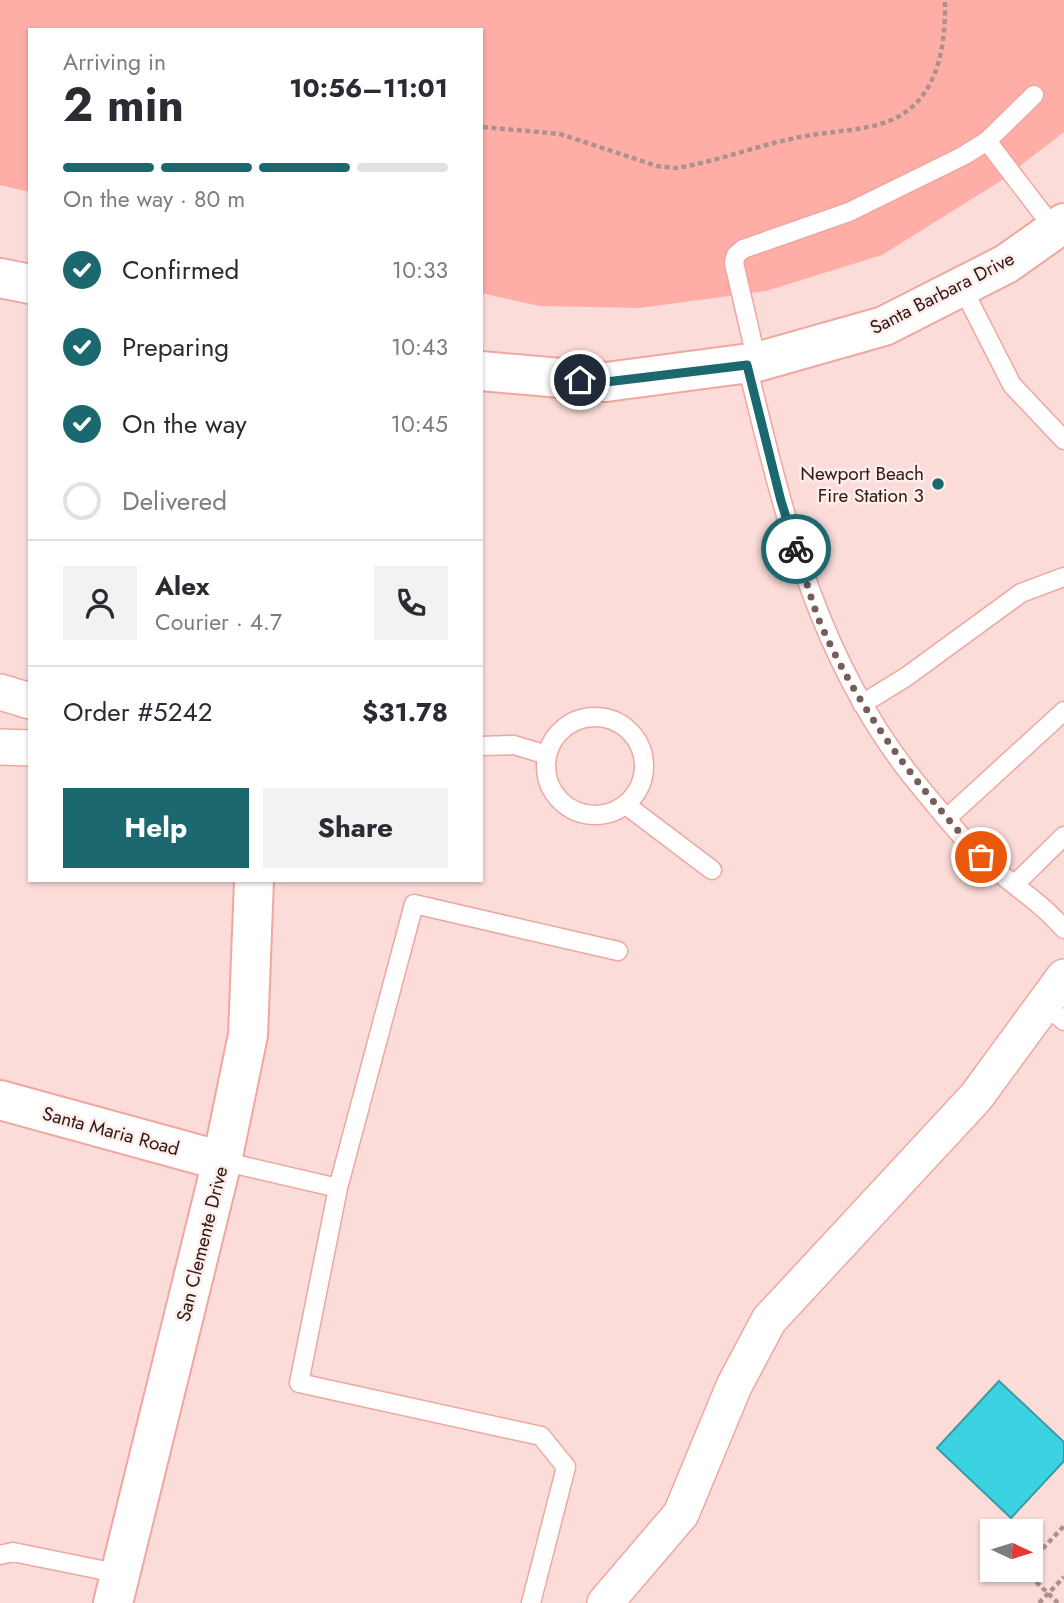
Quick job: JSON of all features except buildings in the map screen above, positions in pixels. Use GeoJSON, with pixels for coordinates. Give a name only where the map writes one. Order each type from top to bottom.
{"type":"FeatureCollection","features":[{"type":"Feature","properties":{"kind":"street","name":"Santa Barbara Drive"},"geometry":{"type":"LineString","coordinates":[[483,371],[606,382],[752,363],[884,326],[1006,264],[1061,227]]}},
{"type":"Feature","properties":{"kind":"street"},"geometry":{"type":"LineString","coordinates":[[0,278],[28,284]]}},
{"type":"Feature","properties":{"kind":"street"},"geometry":{"type":"LineString","coordinates":[[0,692],[28,700]]}},
{"type":"Feature","properties":{"kind":"street"},"geometry":{"type":"LineString","coordinates":[[0,747],[28,748]]}},
{"type":"Feature","properties":{"kind":"street","name":"San Clemente Drive"},"geometry":{"type":"LineString","coordinates":[[117,1589],[222,1161],[248,1035],[254,882]]}},
{"type":"Feature","properties":{"kind":"street"},"geometry":{"type":"LineString","coordinates":[[605,1603],[681,1514],[734,1386],[769,1320],[976,1097],[1057,1000]]}},
{"type":"Feature","properties":{"kind":"street","name":"Santa Maria Road"},"geometry":{"type":"LineString","coordinates":[[0,1100],[222,1161]]}},
{"type":"Feature","properties":{"kind":"lane"},"geometry":{"type":"LineString","coordinates":[[1034,95],[987,141],[849,212],[743,249],[736,255],[734,263],[781,501],[819,619],[862,704],[918,785],[981,857],[1043,905],[1064,929]]}},
{"type":"Feature","properties":{"kind":"lane"},"geometry":{"type":"LineString","coordinates":[[987,141],[1061,227]]}},
{"type":"Feature","properties":{"kind":"lane"},"geometry":{"type":"LineString","coordinates":[[962,287],[1012,385],[1064,440]]}},
{"type":"Feature","properties":{"kind":"lane"},"geometry":{"type":"LineString","coordinates":[[862,704],[906,677],[1021,593],[1064,577]]}},
{"type":"Feature","properties":{"kind":"lane"},"geometry":{"type":"LineString","coordinates":[[947,818],[1064,710]]}},
{"type":"Feature","properties":{"kind":"lane"},"geometry":{"type":"LineString","coordinates":[[597,717],[621,725],[639,743],[644,760],[643,777],[637,792],[626,805],[598,816],[569,808],[549,785],[547,755],[554,739],[566,727],[581,719],[597,717]]}},
{"type":"Feature","properties":{"kind":"lane"},"geometry":{"type":"LineString","coordinates":[[483,746],[514,745],[547,755]]}},
{"type":"Feature","properties":{"kind":"lane"},"geometry":{"type":"LineString","coordinates":[[626,805],[712,870]]}},
{"type":"Feature","properties":{"kind":"lane"},"geometry":{"type":"LineString","coordinates":[[1015,884],[1064,836]]}},
{"type":"Feature","properties":{"kind":"lane"},"geometry":{"type":"LineString","coordinates":[[531,1603],[566,1466],[541,1436],[299,1383],[338,1188],[414,904],[618,951]]}},
{"type":"Feature","properties":{"kind":"lane"},"geometry":{"type":"LineString","coordinates":[[222,1161],[338,1188]]}},
{"type":"Feature","properties":{"kind":"lane"},"geometry":{"type":"LineString","coordinates":[[0,1555],[13,1552],[117,1589]]}},
{"type":"Feature","properties":{"kind":"path"},"geometry":{"type":"LineString","coordinates":[[483,127],[560,134],[657,166],[676,168],[793,138],[880,125],[914,106],[933,80],[944,45],[945,0]]}},
{"type":"Feature","properties":{"kind":"path"},"geometry":{"type":"LineString","coordinates":[[1043,1548],[1064,1526]]}},
{"type":"Feature","properties":{"kind":"path"},"geometry":{"type":"LineString","coordinates":[[1039,1603],[1064,1577]]}},
{"type":"Feature","properties":{"kind":"path"},"geometry":{"type":"LineString","coordinates":[[1037,1582],[1058,1603]]}},
{"type":"Feature","properties":{"kind":"shaded area"},"geometry":{"type":"Polygon","coordinates":[[[0,0],[1064,0],[1064,132],[999,182],[882,255],[766,291],[640,308],[539,306],[483,293],[483,28],[28,28],[28,192],[0,185],[0,0]]]}},
{"type":"Feature","properties":{"kind":"water"},"geometry":{"type":"Polygon","coordinates":[[[999,1381],[1064,1442],[1064,1461],[1011,1518],[937,1448],[999,1381]]]}},
{"type":"Feature","properties":{"kind":"way so far"},"geometry":{"type":"LineString","coordinates":[[796,549],[819,619],[862,704],[918,785],[981,857]]}},
{"type":"Feature","properties":{"kind":"place","name":"Newport Beach Fire Station 3"},"geometry":{"type":"Point","coordinates":[938,484]}},
{"type":"Feature","properties":{"kind":"route"},"geometry":{"type":"LineString","coordinates":[[580,380],[606,382],[747,365],[781,501],[796,549]]}}]}
